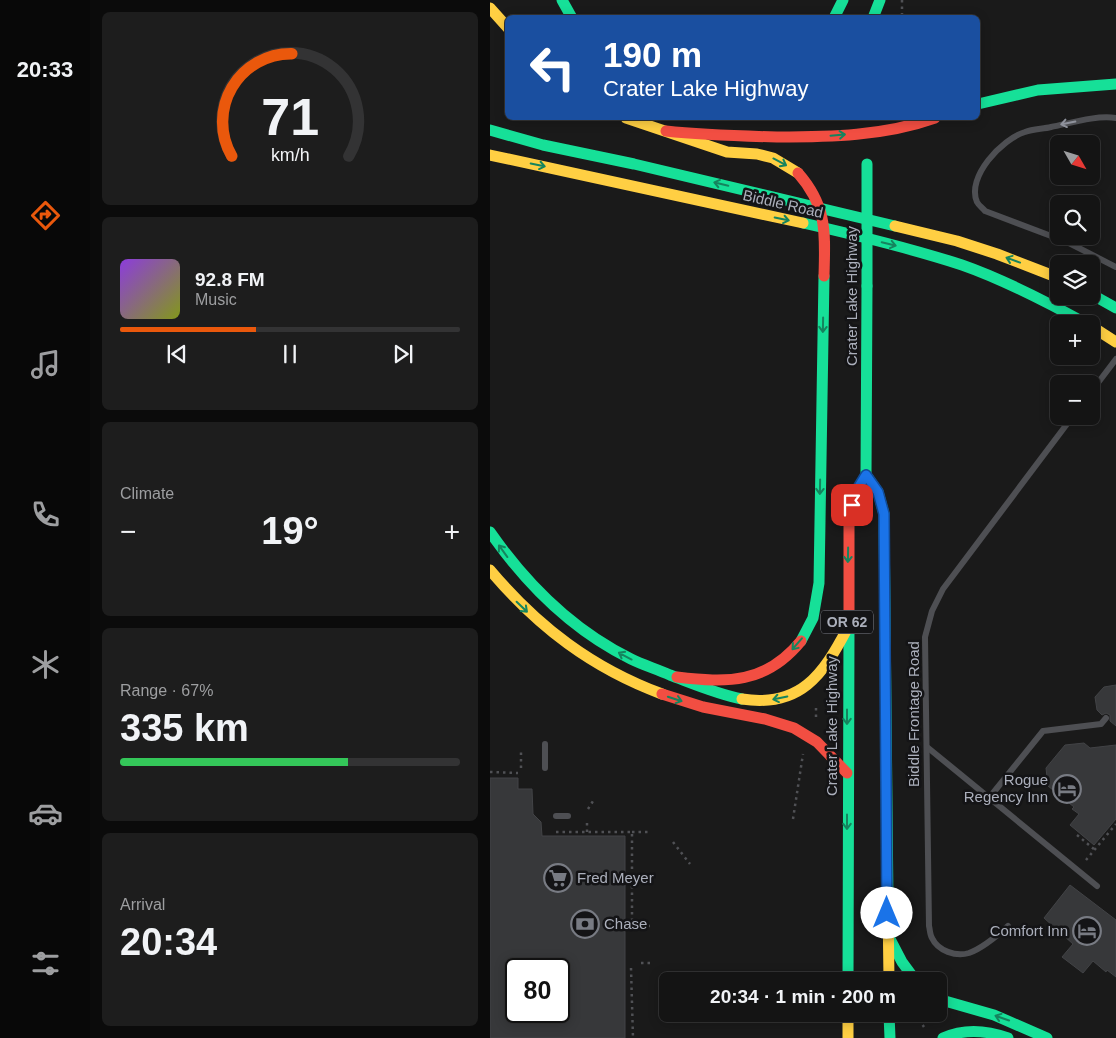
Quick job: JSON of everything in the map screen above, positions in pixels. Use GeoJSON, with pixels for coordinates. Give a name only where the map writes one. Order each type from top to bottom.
{"type":"FeatureCollection","features":[{"type":"Feature","properties":{"kind":"main road"},"geometry":{"type":"LineString","coordinates":[[562,0],[570,15]]}},
{"type":"Feature","properties":{"kind":"main road"},"geometry":{"type":"LineString","coordinates":[[836,15],[843,0]]}},
{"type":"Feature","properties":{"kind":"main road"},"geometry":{"type":"LineString","coordinates":[[867,0],[867,15]]}},
{"type":"Feature","properties":{"kind":"main road"},"geometry":{"type":"LineString","coordinates":[[875,15],[880,0]]}},
{"type":"Feature","properties":{"kind":"main road"},"geometry":{"type":"LineString","coordinates":[[490,8],[505,25]]}},
{"type":"Feature","properties":{"kind":"main road"},"geometry":{"type":"LineString","coordinates":[[980,104],[1038,90],[1116,84]]}},
{"type":"Feature","properties":{"kind":"main road"},"geometry":{"type":"LineString","coordinates":[[632,120],[727,152],[757,154],[773,158],[798,173],[814,193],[824,220],[819,583],[816,607],[809,628],[798,645],[784,658],[767,669],[749,677],[721,680],[677,678]]}},
{"type":"Feature","properties":{"kind":"main road"},"geometry":{"type":"LineString","coordinates":[[666,131],[710,136],[867,137],[929,120]]}},
{"type":"Feature","properties":{"kind":"main road","name":"Biddle Road"},"geometry":{"type":"LineString","coordinates":[[490,130],[510,137],[583,155],[643,166],[956,241],[997,254],[1050,275]]}},
{"type":"Feature","properties":{"kind":"main road","name":"Crater Lake Highway"},"geometry":{"type":"LineString","coordinates":[[848,972],[848,517],[855,493],[866,475],[867,137]]}},
{"type":"Feature","properties":{"kind":"main road","name":"Biddle Road"},"geometry":{"type":"LineString","coordinates":[[490,155],[807,224],[916,250],[964,266],[1010,285],[1071,315]]}},
{"type":"Feature","properties":{"kind":"main road"},"geometry":{"type":"LineString","coordinates":[[1100,299],[1116,308]]}},
{"type":"Feature","properties":{"kind":"main road"},"geometry":{"type":"LineString","coordinates":[[1100,332],[1116,342]]}},
{"type":"Feature","properties":{"kind":"main road","name":"OR 62"},"geometry":{"type":"LineString","coordinates":[[866,475],[878,492],[884,514],[889,972]]}},
{"type":"Feature","properties":{"kind":"main road"},"geometry":{"type":"LineString","coordinates":[[490,532],[502,550],[532,586],[582,629],[603,644],[629,658],[697,687],[737,697],[761,700],[781,698],[798,692],[812,682],[830,659],[847,628]]}},
{"type":"Feature","properties":{"kind":"main road"},"geometry":{"type":"LineString","coordinates":[[490,570],[521,606],[570,648],[589,660],[640,686],[674,699],[794,728],[821,745],[847,773]]}},
{"type":"Feature","properties":{"kind":"main road"},"geometry":{"type":"LineString","coordinates":[[888,933],[902,962],[909,972]]}},
{"type":"Feature","properties":{"kind":"main road"},"geometry":{"type":"LineString","coordinates":[[947,1003],[984,1011],[1009,1020],[1047,1038]]}},
{"type":"Feature","properties":{"kind":"main road"},"geometry":{"type":"LineString","coordinates":[[848,1022],[848,1038]]}},
{"type":"Feature","properties":{"kind":"main road"},"geometry":{"type":"LineString","coordinates":[[890,1022],[890,1038]]}},
{"type":"Feature","properties":{"kind":"main road"},"geometry":{"type":"LineString","coordinates":[[943,1038],[954,1032],[978,1030],[995,1032],[1008,1038]]}},
{"type":"Feature","properties":{"kind":"lane"},"geometry":{"type":"LineString","coordinates":[[1116,118],[1086,120],[1024,132],[1005,143],[992,156],[979,175],[974,190],[978,204],[985,211],[1067,242],[1116,267]]}},
{"type":"Feature","properties":{"kind":"lane"},"geometry":{"type":"LineString","coordinates":[[1100,380],[1116,359]]}},
{"type":"Feature","properties":{"kind":"lane","name":"Biddle Frontage Road"},"geometry":{"type":"LineString","coordinates":[[1008,926],[969,953],[956,954],[943,950],[932,939],[929,926],[925,637],[932,611],[942,589],[1066,425]]}},
{"type":"Feature","properties":{"kind":"lane"},"geometry":{"type":"LineString","coordinates":[[989,798],[1043,731],[1101,724],[1106,718]]}},
{"type":"Feature","properties":{"kind":"lane"},"geometry":{"type":"LineString","coordinates":[[545,744],[545,768]]}},
{"type":"Feature","properties":{"kind":"lane"},"geometry":{"type":"LineString","coordinates":[[926,747],[1097,886]]}},
{"type":"Feature","properties":{"kind":"lane"},"geometry":{"type":"LineString","coordinates":[[556,816],[568,816]]}},
{"type":"Feature","properties":{"kind":"path"},"geometry":{"type":"LineString","coordinates":[[902,0],[902,15]]}},
{"type":"Feature","properties":{"kind":"path"},"geometry":{"type":"LineString","coordinates":[[793,819],[804,750]]}},
{"type":"Feature","properties":{"kind":"path"},"geometry":{"type":"LineString","coordinates":[[521,752],[521,768]]}},
{"type":"Feature","properties":{"kind":"path"},"geometry":{"type":"LineString","coordinates":[[490,772],[518,773]]}},
{"type":"Feature","properties":{"kind":"path"},"geometry":{"type":"LineString","coordinates":[[588,809],[596,798]]}},
{"type":"Feature","properties":{"kind":"path"},"geometry":{"type":"LineString","coordinates":[[587,822],[587,832]]}},
{"type":"Feature","properties":{"kind":"path"},"geometry":{"type":"LineString","coordinates":[[1086,860],[1116,824]]}},
{"type":"Feature","properties":{"kind":"path"},"geometry":{"type":"LineString","coordinates":[[556,832],[650,832]]}},
{"type":"Feature","properties":{"kind":"path"},"geometry":{"type":"LineString","coordinates":[[632,832],[632,920]]}},
{"type":"Feature","properties":{"kind":"path"},"geometry":{"type":"LineString","coordinates":[[1077,835],[1095,850]]}},
{"type":"Feature","properties":{"kind":"path"},"geometry":{"type":"LineString","coordinates":[[673,842],[690,864]]}},
{"type":"Feature","properties":{"kind":"path"},"geometry":{"type":"LineString","coordinates":[[641,925],[651,926]]}},
{"type":"Feature","properties":{"kind":"path"},"geometry":{"type":"LineString","coordinates":[[641,963],[650,963]]}},
{"type":"Feature","properties":{"kind":"path"},"geometry":{"type":"LineString","coordinates":[[631,968],[633,1038]]}},
{"type":"Feature","properties":{"kind":"path"},"geometry":{"type":"LineString","coordinates":[[920,1022],[924,1027]]}},
{"type":"Feature","properties":{"kind":"building"},"geometry":{"type":"Polygon","coordinates":[[[1116,685],[1116,726],[1110,721],[1110,715],[1106,713],[1102,715],[1097,710],[1095,697],[1104,687],[1116,685]]]}},
{"type":"Feature","properties":{"kind":"building","name":"Rogue Regency Inn"},"geometry":{"type":"Polygon","coordinates":[[[1084,743],[1090,748],[1116,745],[1116,819],[1094,845],[1070,825],[1079,814],[1072,809],[1074,807],[1048,786],[1046,768],[1065,745],[1084,743]]]}},
{"type":"Feature","properties":{"kind":"building","name":"Fred Meyer"},"geometry":{"type":"Polygon","coordinates":[[[490,778],[518,778],[518,789],[532,789],[533,814],[541,822],[542,836],[625,836],[625,1038],[490,1038],[490,778]]]}},
{"type":"Feature","properties":{"kind":"building","name":"Comfort Inn"},"geometry":{"type":"Polygon","coordinates":[[[1070,885],[1116,920],[1116,977],[1107,970],[1106,972],[1093,961],[1083,973],[1062,957],[1073,944],[1044,918],[1070,885]]]}},
{"type":"Feature","properties":{"kind":"traffic: fast"},"geometry":{"type":"LineString","coordinates":[[562,0],[570,15]]}},
{"type":"Feature","properties":{"kind":"traffic: fast"},"geometry":{"type":"LineString","coordinates":[[836,15],[843,0]]}},
{"type":"Feature","properties":{"kind":"traffic: fast"},"geometry":{"type":"LineString","coordinates":[[874,15],[880,0]]}},
{"type":"Feature","properties":{"kind":"traffic: fast"},"geometry":{"type":"LineString","coordinates":[[980,104],[1038,90],[1116,84]]}},
{"type":"Feature","properties":{"kind":"traffic: fast"},"geometry":{"type":"LineString","coordinates":[[490,130],[543,145],[634,164],[895,226]]}},
{"type":"Feature","properties":{"kind":"traffic: fast"},"geometry":{"type":"LineString","coordinates":[[867,164],[867,286]]}},
{"type":"Feature","properties":{"kind":"traffic: fast"},"geometry":{"type":"LineString","coordinates":[[803,223],[883,242],[962,265],[994,277],[1070,315]]}},
{"type":"Feature","properties":{"kind":"traffic: fast"},"geometry":{"type":"LineString","coordinates":[[801,641],[813,618],[819,583],[824,276]]}},
{"type":"Feature","properties":{"kind":"traffic: fast"},"geometry":{"type":"LineString","coordinates":[[860,485],[866,475],[867,286]]}},
{"type":"Feature","properties":{"kind":"traffic: fast"},"geometry":{"type":"LineString","coordinates":[[1100,299],[1116,308]]}},
{"type":"Feature","properties":{"kind":"traffic: fast"},"geometry":{"type":"LineString","coordinates":[[866,475],[878,492],[884,514],[888,904]]}},
{"type":"Feature","properties":{"kind":"traffic: fast"},"geometry":{"type":"LineString","coordinates":[[490,532],[535,588],[570,620],[589,634],[640,663],[706,689],[742,699]]}},
{"type":"Feature","properties":{"kind":"traffic: fast"},"geometry":{"type":"LineString","coordinates":[[848,972],[849,627]]}},
{"type":"Feature","properties":{"kind":"traffic: fast"},"geometry":{"type":"LineString","coordinates":[[889,937],[909,972]]}},
{"type":"Feature","properties":{"kind":"traffic: fast"},"geometry":{"type":"LineString","coordinates":[[947,1002],[994,1015],[1047,1038]]}},
{"type":"Feature","properties":{"kind":"traffic: fast"},"geometry":{"type":"LineString","coordinates":[[889,1022],[890,1038]]}},
{"type":"Feature","properties":{"kind":"traffic: fast"},"geometry":{"type":"LineString","coordinates":[[943,1038],[967,1031],[992,1033],[1008,1038]]}},
{"type":"Feature","properties":{"kind":"traffic: slow"},"geometry":{"type":"LineString","coordinates":[[490,8],[505,25]]}},
{"type":"Feature","properties":{"kind":"traffic: slow"},"geometry":{"type":"LineString","coordinates":[[632,120],[727,152],[757,154],[773,158],[798,173]]}},
{"type":"Feature","properties":{"kind":"traffic: slow"},"geometry":{"type":"LineString","coordinates":[[490,155],[803,223]]}},
{"type":"Feature","properties":{"kind":"traffic: slow"},"geometry":{"type":"LineString","coordinates":[[895,226],[957,241],[1050,275]]}},
{"type":"Feature","properties":{"kind":"traffic: slow"},"geometry":{"type":"LineString","coordinates":[[1100,332],[1116,342]]}},
{"type":"Feature","properties":{"kind":"traffic: slow"},"geometry":{"type":"LineString","coordinates":[[490,570],[527,610],[568,644],[612,672],[662,694]]}},
{"type":"Feature","properties":{"kind":"traffic: slow"},"geometry":{"type":"LineString","coordinates":[[742,699],[762,700],[780,698],[794,693],[807,685],[829,661],[847,629]]}},
{"type":"Feature","properties":{"kind":"traffic: slow"},"geometry":{"type":"LineString","coordinates":[[888,904],[889,972]]}},
{"type":"Feature","properties":{"kind":"traffic: slow"},"geometry":{"type":"LineString","coordinates":[[848,1022],[848,1038]]}},
{"type":"Feature","properties":{"kind":"traffic: jam"},"geometry":{"type":"LineString","coordinates":[[666,131],[763,137],[837,136],[896,129],[929,120]]}},
{"type":"Feature","properties":{"kind":"traffic: jam"},"geometry":{"type":"LineString","coordinates":[[798,173],[808,185],[820,209],[825,247],[824,276]]}},
{"type":"Feature","properties":{"kind":"traffic: jam"},"geometry":{"type":"LineString","coordinates":[[849,627],[849,517],[855,493],[860,485]]}},
{"type":"Feature","properties":{"kind":"traffic: jam"},"geometry":{"type":"LineString","coordinates":[[677,677],[729,680],[760,673],[774,666],[801,641]]}},
{"type":"Feature","properties":{"kind":"traffic: jam"},"geometry":{"type":"LineString","coordinates":[[662,694],[703,707],[765,719],[794,728],[817,742],[847,773]]}},
{"type":"Feature","properties":{"kind":"place","name":"Rogue Regency Inn"},"geometry":{"type":"Point","coordinates":[1067,789]}},
{"type":"Feature","properties":{"kind":"place","name":"Fred Meyer"},"geometry":{"type":"Point","coordinates":[558,878]}},
{"type":"Feature","properties":{"kind":"place","name":"Chase"},"geometry":{"type":"Point","coordinates":[585,924]}},
{"type":"Feature","properties":{"kind":"place","name":"Comfort Inn"},"geometry":{"type":"Point","coordinates":[1087,931]}},
{"type":"Feature","properties":{"kind":"route"},"geometry":{"type":"LineString","coordinates":[[852,505],[855,493],[866,475],[878,492],[884,514],[887,913]]}}]}
